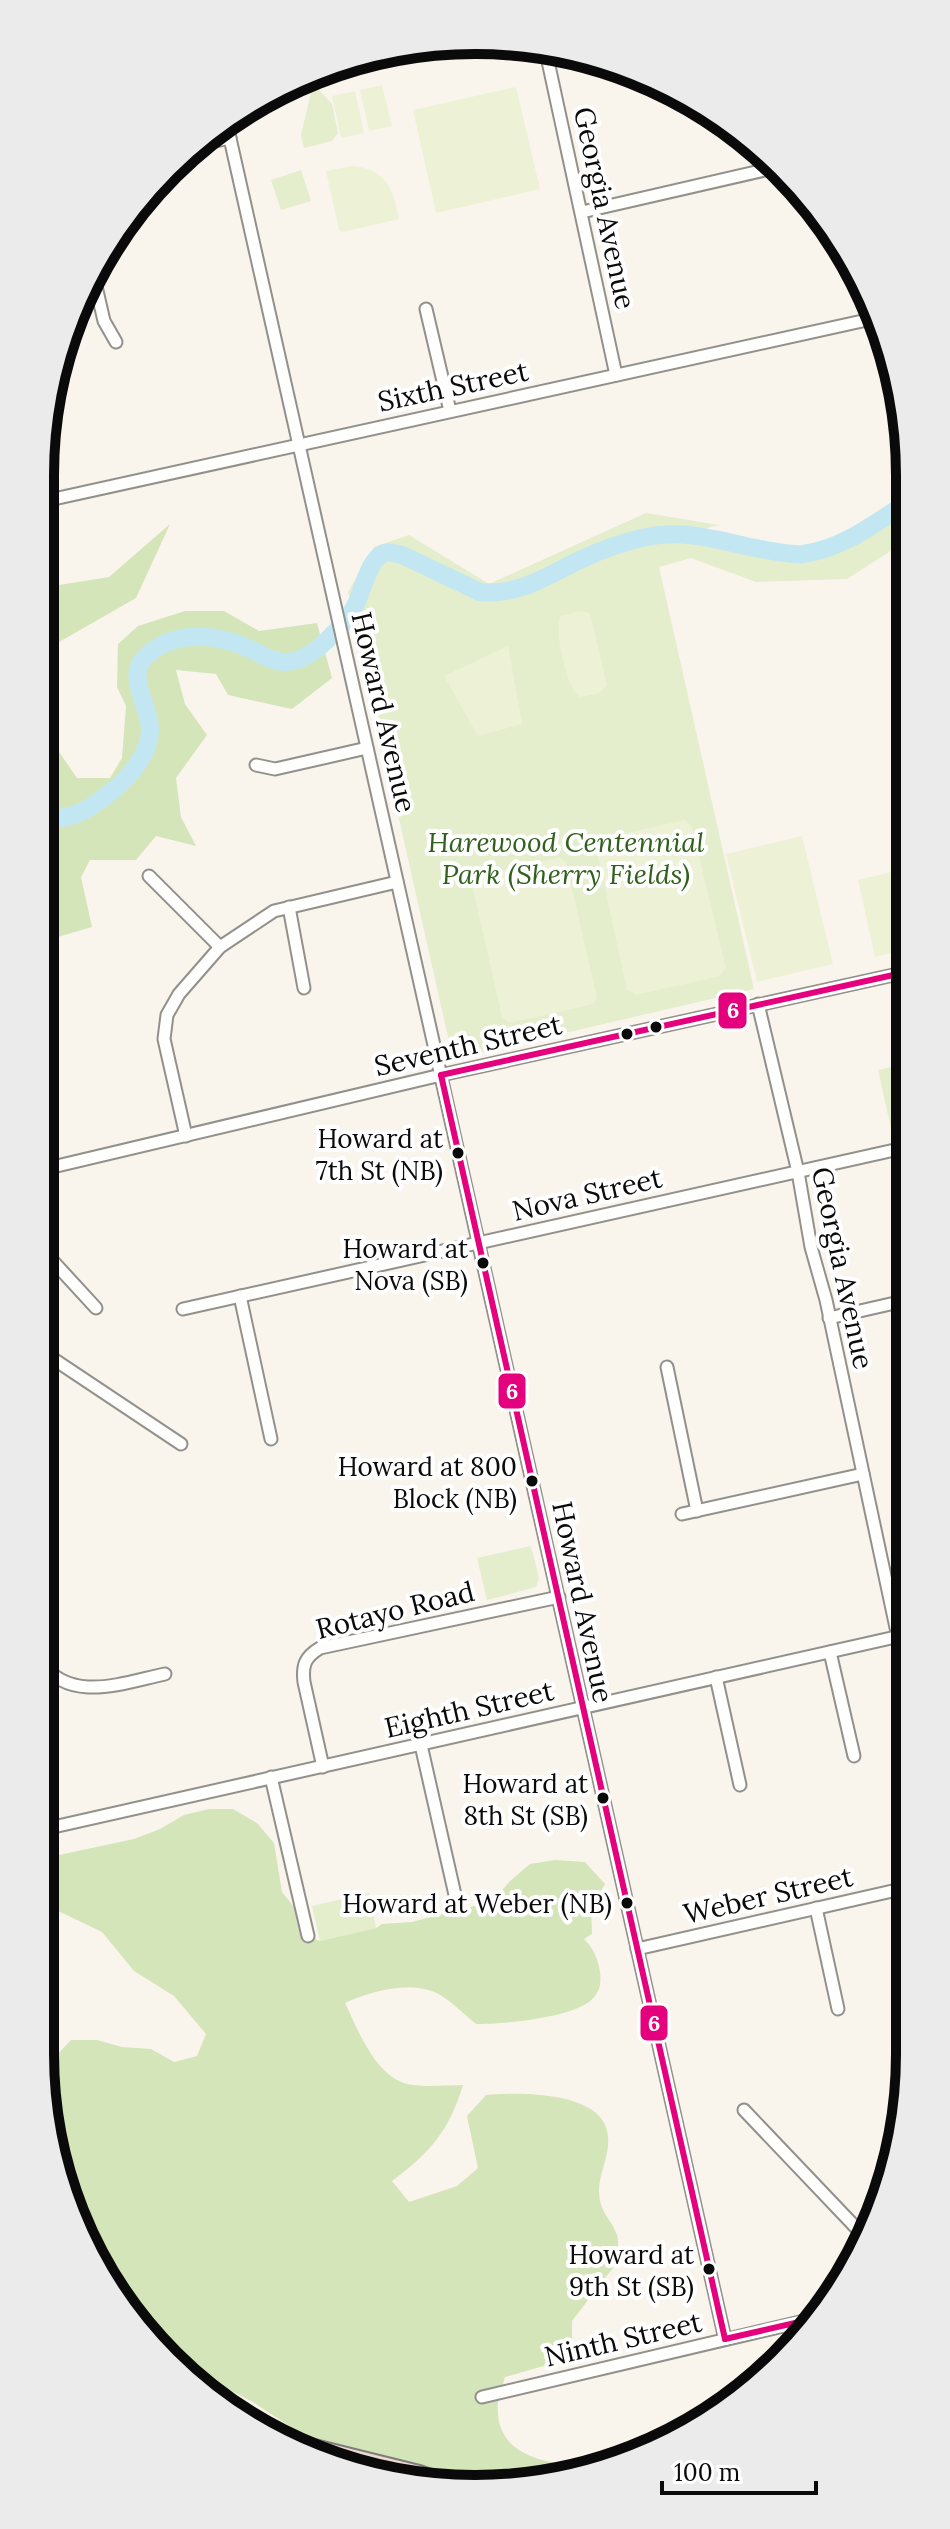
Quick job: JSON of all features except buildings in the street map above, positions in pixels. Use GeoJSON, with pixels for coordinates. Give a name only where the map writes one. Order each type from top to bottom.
{"type":"FeatureCollection","features":[{"type":"Feature","properties":{"kind":"street","name":"Georgia Avenue"},"geometry":{"type":"LineString","coordinates":[[548,61],[616,375]]}},
{"type":"Feature","properties":{"kind":"street","name":"Howard Avenue"},"geometry":{"type":"LineString","coordinates":[[229,134],[725,2339]]}},
{"type":"Feature","properties":{"kind":"street"},"geometry":{"type":"LineString","coordinates":[[220,140],[230,138]]}},
{"type":"Feature","properties":{"kind":"street"},"geometry":{"type":"LineString","coordinates":[[582,212],[765,170]]}},
{"type":"Feature","properties":{"kind":"street"},"geometry":{"type":"LineString","coordinates":[[97,290],[104,321],[116,342]]}},
{"type":"Feature","properties":{"kind":"street"},"geometry":{"type":"LineString","coordinates":[[426,309],[450,411]]}},
{"type":"Feature","properties":{"kind":"street","name":"Sixth Street"},"geometry":{"type":"LineString","coordinates":[[54,499],[866,320]]}},
{"type":"Feature","properties":{"kind":"street"},"geometry":{"type":"LineString","coordinates":[[256,765],[275,769],[367,748]]}},
{"type":"Feature","properties":{"kind":"street"},"geometry":{"type":"LineString","coordinates":[[149,876],[220,947]]}},
{"type":"Feature","properties":{"kind":"street"},"geometry":{"type":"LineString","coordinates":[[186,1136],[164,1039],[167,1015],[179,994],[220,947],[274,911],[397,882]]}},
{"type":"Feature","properties":{"kind":"street"},"geometry":{"type":"LineString","coordinates":[[289,907],[304,988]]}},
{"type":"Feature","properties":{"kind":"street","name":"Seventh Street"},"geometry":{"type":"LineString","coordinates":[[54,1167],[441,1075],[896,974]]}},
{"type":"Feature","properties":{"kind":"street","name":"Georgia Avenue"},"geometry":{"type":"LineString","coordinates":[[758,1004],[798,1172],[811,1247],[896,1607]]}},
{"type":"Feature","properties":{"kind":"street","name":"Nova Street"},"geometry":{"type":"LineString","coordinates":[[183,1309],[896,1150]]}},
{"type":"Feature","properties":{"kind":"street"},"geometry":{"type":"LineString","coordinates":[[54,1262],[96,1308]]}},
{"type":"Feature","properties":{"kind":"street"},"geometry":{"type":"LineString","coordinates":[[240,1296],[271,1439]]}},
{"type":"Feature","properties":{"kind":"street"},"geometry":{"type":"LineString","coordinates":[[829,1318],[896,1303]]}},
{"type":"Feature","properties":{"kind":"street"},"geometry":{"type":"LineString","coordinates":[[54,1360],[181,1444]]}},
{"type":"Feature","properties":{"kind":"street"},"geometry":{"type":"LineString","coordinates":[[667,1367],[697,1511]]}},
{"type":"Feature","properties":{"kind":"street"},"geometry":{"type":"LineString","coordinates":[[682,1514],[863,1474]]}},
{"type":"Feature","properties":{"kind":"street","name":"Rotayo Road"},"geometry":{"type":"LineString","coordinates":[[323,1767],[302,1669],[310,1654],[320,1648],[559,1597]]}},
{"type":"Feature","properties":{"kind":"street","name":"Eighth Street"},"geometry":{"type":"LineString","coordinates":[[54,1827],[896,1637]]}},
{"type":"Feature","properties":{"kind":"street"},"geometry":{"type":"LineString","coordinates":[[830,1652],[854,1756]]}},
{"type":"Feature","properties":{"kind":"street"},"geometry":{"type":"LineString","coordinates":[[54,1677],[70,1685],[96,1688],[165,1674]]}},
{"type":"Feature","properties":{"kind":"street"},"geometry":{"type":"LineString","coordinates":[[716,1677],[740,1785]]}},
{"type":"Feature","properties":{"kind":"street"},"geometry":{"type":"LineString","coordinates":[[421,1745],[458,1908]]}},
{"type":"Feature","properties":{"kind":"street"},"geometry":{"type":"LineString","coordinates":[[271,1777],[308,1936]]}},
{"type":"Feature","properties":{"kind":"street","name":"Weber Street"},"geometry":{"type":"LineString","coordinates":[[637,1949],[896,1890]]}},
{"type":"Feature","properties":{"kind":"street"},"geometry":{"type":"LineString","coordinates":[[816,1908],[838,2009]]}},
{"type":"Feature","properties":{"kind":"street"},"geometry":{"type":"LineString","coordinates":[[744,2110],[858,2229]]}},
{"type":"Feature","properties":{"kind":"street","name":"Ninth Street"},"geometry":{"type":"LineString","coordinates":[[482,2397],[800,2322]]}},
{"type":"Feature","properties":{"kind":"green space"},"geometry":{"type":"Polygon","coordinates":[[[382,85],[392,126],[369,131],[360,90],[382,85]]]}},
{"type":"Feature","properties":{"kind":"green space"},"geometry":{"type":"Polygon","coordinates":[[[315,86],[332,104],[338,133],[332,141],[304,148],[301,135],[315,86]]]}},
{"type":"Feature","properties":{"kind":"green space"},"geometry":{"type":"Polygon","coordinates":[[[516,87],[540,189],[436,213],[413,110],[516,87]]]}},
{"type":"Feature","properties":{"kind":"green space"},"geometry":{"type":"Polygon","coordinates":[[[355,91],[364,133],[341,138],[332,96],[355,91]]]}},
{"type":"Feature","properties":{"kind":"green space"},"geometry":{"type":"Polygon","coordinates":[[[352,166],[373,171],[386,182],[399,219],[343,232],[339,230],[326,171],[352,166]]]}},
{"type":"Feature","properties":{"kind":"green space"},"geometry":{"type":"Polygon","coordinates":[[[301,170],[311,201],[281,210],[271,180],[301,170]]]}},
{"type":"Feature","properties":{"kind":"green space","name":"Harewood Centennial Park (Sherry Fields)"},"geometry":{"type":"Polygon","coordinates":[[[896,511],[896,547],[847,579],[756,582],[691,558],[659,567],[754,989],[453,1059],[348,592],[374,547],[409,535],[489,584],[646,513],[719,525],[699,530],[795,552],[834,550],[851,545],[896,511]]]}},
{"type":"Feature","properties":{"kind":"green space"},"geometry":{"type":"Polygon","coordinates":[[[170,524],[136,598],[54,645],[54,589],[59,585],[109,577],[170,524]]]}},
{"type":"Feature","properties":{"kind":"green space"},"geometry":{"type":"Polygon","coordinates":[[[185,611],[224,611],[259,631],[317,623],[332,678],[292,709],[228,695],[216,674],[176,670],[185,704],[207,735],[176,778],[181,817],[196,846],[156,836],[136,860],[90,860],[81,877],[92,927],[58,937],[54,936],[54,744],[77,778],[110,778],[122,758],[126,706],[117,687],[118,644],[138,626],[185,611]]]}},
{"type":"Feature","properties":{"kind":"green space"},"geometry":{"type":"Polygon","coordinates":[[[580,611],[589,613],[591,617],[607,685],[600,693],[580,697],[566,672],[559,623],[561,616],[580,611]]]}},
{"type":"Feature","properties":{"kind":"green space"},"geometry":{"type":"Polygon","coordinates":[[[508,646],[522,724],[478,736],[444,676],[508,646]]]}},
{"type":"Feature","properties":{"kind":"green space"},"geometry":{"type":"Polygon","coordinates":[[[685,820],[692,827],[726,968],[720,976],[636,995],[627,990],[596,847],[601,839],[685,820]]]}},
{"type":"Feature","properties":{"kind":"green space"},"geometry":{"type":"Polygon","coordinates":[[[802,836],[833,964],[757,982],[726,854],[802,836]]]}},
{"type":"Feature","properties":{"kind":"green space"},"geometry":{"type":"Polygon","coordinates":[[[560,857],[566,862],[597,998],[593,1004],[510,1023],[502,1017],[472,884],[477,876],[560,857]]]}},
{"type":"Feature","properties":{"kind":"green space"},"geometry":{"type":"Polygon","coordinates":[[[896,871],[896,952],[875,957],[858,880],[896,871]]]}},
{"type":"Feature","properties":{"kind":"green space"},"geometry":{"type":"Polygon","coordinates":[[[896,1066],[896,1132],[892,1133],[878,1070],[896,1066]]]}},
{"type":"Feature","properties":{"kind":"green space"},"geometry":{"type":"Polygon","coordinates":[[[531,1546],[539,1578],[536,1587],[487,1600],[477,1558],[531,1546]]]}},
{"type":"Feature","properties":{"kind":"green space"},"geometry":{"type":"Polygon","coordinates":[[[209,1809],[233,1809],[257,1823],[274,1843],[282,1892],[299,1913],[308,1936],[320,1941],[382,1924],[412,1922],[493,1901],[530,1864],[555,1860],[585,1862],[605,1884],[591,1908],[592,1934],[584,1939],[598,1962],[599,1987],[587,2004],[574,2010],[540,2018],[476,2024],[442,1996],[419,1988],[380,1991],[345,2003],[363,2041],[389,2075],[413,2085],[463,2085],[451,2115],[436,2140],[417,2161],[392,2181],[409,2202],[457,2186],[478,2168],[467,2116],[486,2095],[538,2095],[577,2102],[603,2121],[608,2143],[599,2191],[604,2211],[617,2235],[619,2260],[572,2321],[572,2348],[554,2363],[505,2377],[498,2402],[499,2421],[505,2436],[515,2447],[545,2461],[569,2464],[503,2474],[447,2474],[366,2461],[316,2444],[253,2402],[197,2371],[158,2332],[110,2264],[86,2215],[68,2163],[58,2109],[54,2058],[71,2040],[97,2040],[122,2047],[151,2049],[174,2062],[197,2056],[206,2034],[174,1996],[134,1971],[102,1932],[54,1909],[54,1856],[134,1839],[184,1815],[209,1809]]]}},
{"type":"Feature","properties":{"kind":"green space"},"geometry":{"type":"Polygon","coordinates":[[[369,1893],[376,1928],[320,1941],[312,1906],[369,1893]]]}},
{"type":"Feature","properties":{"kind":"waterway"},"geometry":{"type":"LineString","coordinates":[[54,819],[87,809],[108,795],[128,777],[143,755],[150,731],[137,674],[145,657],[156,648],[181,638],[208,637],[235,643],[277,661],[300,659],[318,648],[345,621],[374,562],[384,553],[402,555],[480,592],[508,591],[533,583],[614,546],[646,537],[677,534],[803,554],[831,547],[896,509]]}},
{"type":"Feature","properties":{"kind":"transit line","name":"6"},"geometry":{"type":"LineString","coordinates":[[441,1075],[896,974]]}},
{"type":"Feature","properties":{"kind":"transit line","name":"6"},"geometry":{"type":"LineString","coordinates":[[441,1075],[725,2339]]}},
{"type":"Feature","properties":{"kind":"transit line","name":"6"},"geometry":{"type":"LineString","coordinates":[[725,2339],[800,2322]]}},
{"type":"Feature","properties":{"kind":"place","name":"Howard at 7th St (NB)"},"geometry":{"type":"Point","coordinates":[458,1153]}},
{"type":"Feature","properties":{"kind":"place","name":"Howard at Nova (SB)"},"geometry":{"type":"Point","coordinates":[483,1263]}},
{"type":"Feature","properties":{"kind":"place","name":"Howard at 800 Block (NB)"},"geometry":{"type":"Point","coordinates":[532,1481]}},
{"type":"Feature","properties":{"kind":"place","name":"Howard at 8th St (SB)"},"geometry":{"type":"Point","coordinates":[603,1798]}},
{"type":"Feature","properties":{"kind":"place","name":"Howard at Weber (NB)"},"geometry":{"type":"Point","coordinates":[627,1903]}},
{"type":"Feature","properties":{"kind":"place","name":"Howard at 9th St (SB)"},"geometry":{"type":"Point","coordinates":[709,2269]}}]}
